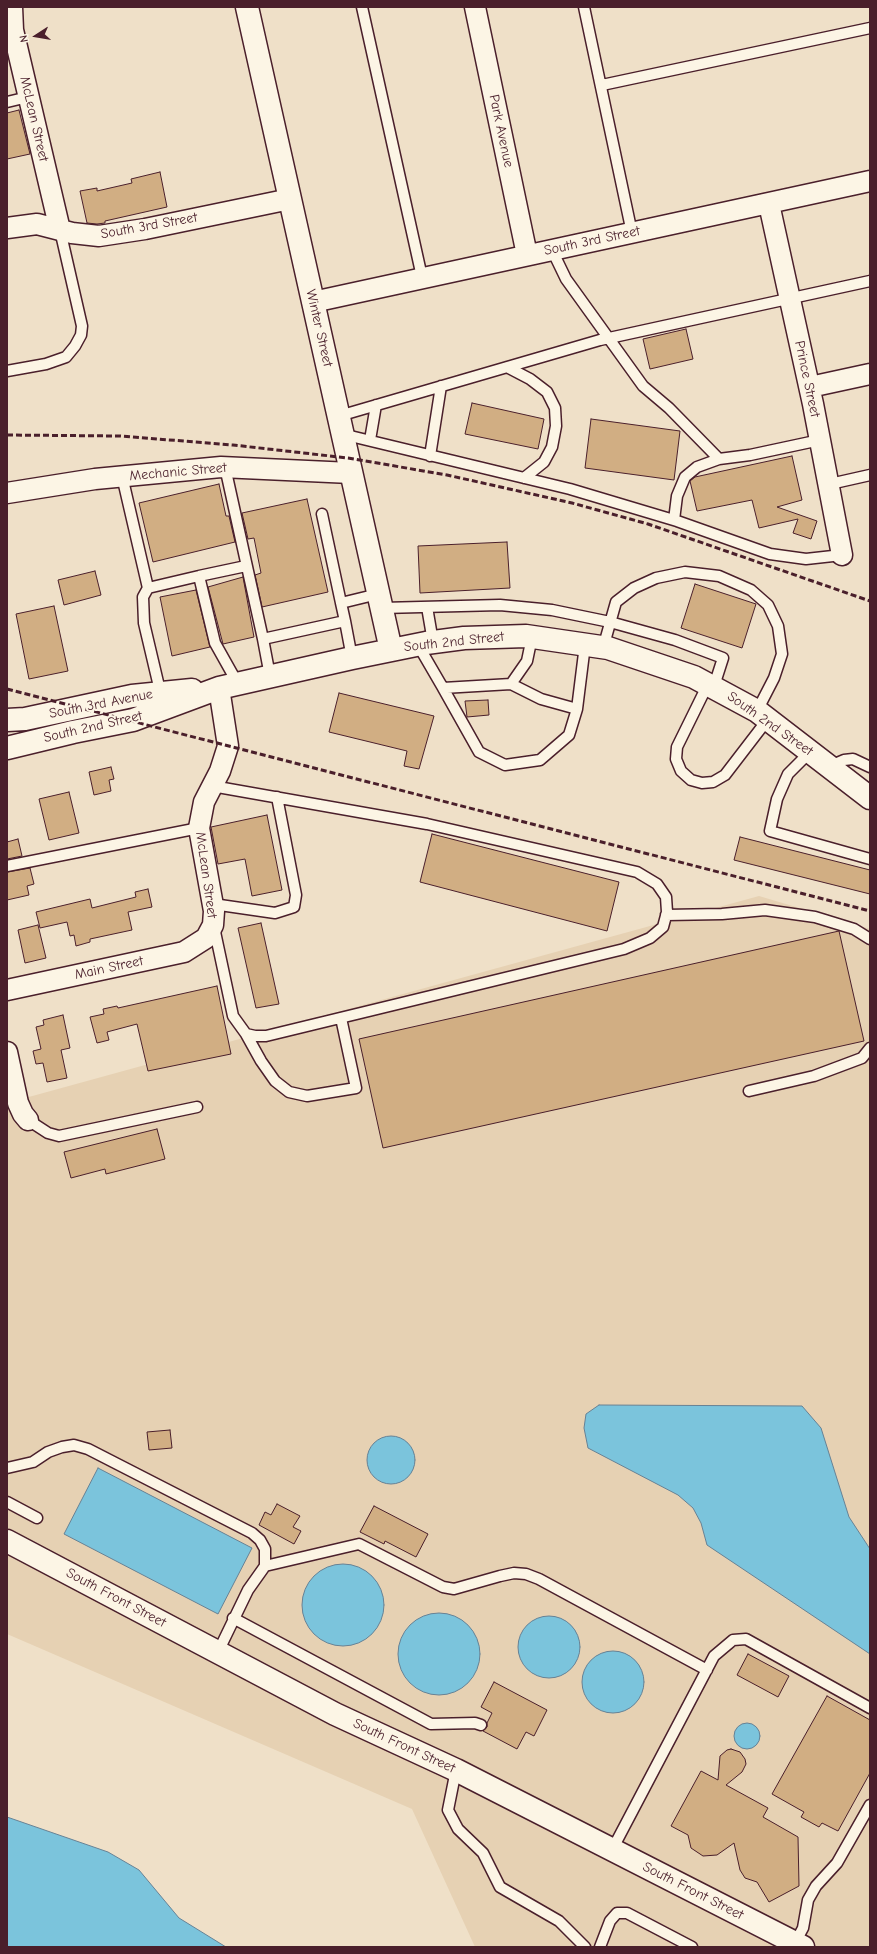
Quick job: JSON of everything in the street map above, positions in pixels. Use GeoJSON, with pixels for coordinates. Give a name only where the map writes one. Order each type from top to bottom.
{"type":"FeatureCollection","features":[{"type":"Feature","properties":{"kind":"street","name":"McLean Street"},"geometry":{"type":"LineString","coordinates":[[12,7],[13,30],[60,230]]}},
{"type":"Feature","properties":{"kind":"street","name":"Winter Street"},"geometry":{"type":"LineString","coordinates":[[247,7],[391,650]]}},
{"type":"Feature","properties":{"kind":"street","name":"Park Avenue"},"geometry":{"type":"LineString","coordinates":[[475,7],[527,255]]}},
{"type":"Feature","properties":{"kind":"street","name":"South 3rd Street"},"geometry":{"type":"LineString","coordinates":[[313,302],[422,277],[769,204],[870,181]]}},
{"type":"Feature","properties":{"kind":"street","name":"South 3rd Street"},"geometry":{"type":"LineString","coordinates":[[7,228],[37,224],[60,230],[99,236],[110,235],[290,199]]}},
{"type":"Feature","properties":{"kind":"street","name":"Prince Street"},"geometry":{"type":"LineString","coordinates":[[769,204],[810,387],[830,484],[842,555]]}},
{"type":"Feature","properties":{"kind":"street"},"geometry":{"type":"LineString","coordinates":[[810,387],[870,374]]}},
{"type":"Feature","properties":{"kind":"street","name":"Mechanic Street"},"geometry":{"type":"LineString","coordinates":[[7,493],[95,478],[225,467],[351,473]]}},
{"type":"Feature","properties":{"kind":"street","name":"South 2nd Street"},"geometry":{"type":"LineString","coordinates":[[229,686],[425,643],[498,636],[532,637],[594,646],[665,667],[711,685],[763,715],[869,795]]}},
{"type":"Feature","properties":{"kind":"street","name":"McLean Street"},"geometry":{"type":"LineString","coordinates":[[210,931],[213,904],[199,828],[204,802],[225,760],[228,746],[229,686]]}},
{"type":"Feature","properties":{"kind":"street","name":"South 3rd Avenue"},"geometry":{"type":"LineString","coordinates":[[7,720],[25,719],[132,696],[162,701],[229,686]]}},
{"type":"Feature","properties":{"kind":"street","name":"South 2nd Street"},"geometry":{"type":"LineString","coordinates":[[7,748],[73,732],[133,720],[162,701]]}},
{"type":"Feature","properties":{"kind":"street","name":"Main Street"},"geometry":{"type":"LineString","coordinates":[[7,990],[184,952],[210,931]]}},
{"type":"Feature","properties":{"kind":"street"},"geometry":{"type":"LineString","coordinates":[[7,1052],[18,1103],[23,1114],[28,1120]]}},
{"type":"Feature","properties":{"kind":"street","name":"South Front Street"},"geometry":{"type":"LineString","coordinates":[[7,1541],[335,1714],[456,1770],[799,1945]]}},
{"type":"Feature","properties":{"kind":"lane"},"geometry":{"type":"LineString","coordinates":[[362,7],[422,277]]}},
{"type":"Feature","properties":{"kind":"lane"},"geometry":{"type":"LineString","coordinates":[[584,7],[602,85],[632,232]]}},
{"type":"Feature","properties":{"kind":"lane"},"geometry":{"type":"LineString","coordinates":[[602,85],[870,28]]}},
{"type":"Feature","properties":{"kind":"lane"},"geometry":{"type":"LineString","coordinates":[[7,102],[28,97]]}},
{"type":"Feature","properties":{"kind":"lane"},"geometry":{"type":"LineString","coordinates":[[7,371],[46,364],[66,357],[75,346],[81,335],[82,326],[60,230]]}},
{"type":"Feature","properties":{"kind":"lane"},"geometry":{"type":"LineString","coordinates":[[552,250],[566,279],[643,386],[669,408],[719,459]]}},
{"type":"Feature","properties":{"kind":"lane"},"geometry":{"type":"LineString","coordinates":[[340,425],[376,405],[609,338],[870,281]]}},
{"type":"Feature","properties":{"kind":"lane"},"geometry":{"type":"LineString","coordinates":[[507,367],[530,379],[547,392],[555,408],[556,426],[552,447],[544,462],[524,478]]}},
{"type":"Feature","properties":{"kind":"lane"},"geometry":{"type":"LineString","coordinates":[[430,456],[441,386]]}},
{"type":"Feature","properties":{"kind":"lane"},"geometry":{"type":"LineString","coordinates":[[370,440],[376,405]]}},
{"type":"Feature","properties":{"kind":"lane"},"geometry":{"type":"LineString","coordinates":[[340,425],[370,440],[430,456],[570,489],[674,520],[770,554],[806,559],[842,555]]}},
{"type":"Feature","properties":{"kind":"lane"},"geometry":{"type":"LineString","coordinates":[[674,520],[677,496],[685,477],[697,467],[719,459],[750,455],[820,440]]}},
{"type":"Feature","properties":{"kind":"lane"},"geometry":{"type":"LineString","coordinates":[[225,467],[270,676]]}},
{"type":"Feature","properties":{"kind":"lane"},"geometry":{"type":"LineString","coordinates":[[830,484],[870,475]]}},
{"type":"Feature","properties":{"kind":"lane"},"geometry":{"type":"LineString","coordinates":[[122,476],[148,588],[143,598],[144,623],[162,701]]}},
{"type":"Feature","properties":{"kind":"lane"},"geometry":{"type":"LineString","coordinates":[[322,514],[352,658]]}},
{"type":"Feature","properties":{"kind":"lane"},"geometry":{"type":"LineString","coordinates":[[148,588],[246,566]]}},
{"type":"Feature","properties":{"kind":"lane"},"geometry":{"type":"LineString","coordinates":[[341,603],[380,601],[427,607],[500,605],[552,610],[610,622],[675,640],[723,658],[711,685],[677,747],[676,759],[681,771],[691,780],[702,783],[713,782],[726,775],[763,715],[782,654],[778,626],[768,605],[751,590],[720,576],[685,572],[656,578],[634,588],[616,602],[610,622],[594,646],[568,735],[540,760],[505,765],[479,752],[443,688],[425,643],[427,607]]}},
{"type":"Feature","properties":{"kind":"lane"},"geometry":{"type":"LineString","coordinates":[[199,576],[215,643],[229,686]]}},
{"type":"Feature","properties":{"kind":"lane"},"geometry":{"type":"LineString","coordinates":[[263,639],[345,621]]}},
{"type":"Feature","properties":{"kind":"lane"},"geometry":{"type":"LineString","coordinates":[[511,684],[528,661],[532,637]]}},
{"type":"Feature","properties":{"kind":"lane"},"geometry":{"type":"LineString","coordinates":[[443,688],[511,684],[541,699],[576,709]]}},
{"type":"Feature","properties":{"kind":"lane"},"geometry":{"type":"LineString","coordinates":[[811,751],[788,774],[777,799],[770,831],[870,859]]}},
{"type":"Feature","properties":{"kind":"lane"},"geometry":{"type":"LineString","coordinates":[[830,766],[844,760],[853,759],[870,767]]}},
{"type":"Feature","properties":{"kind":"lane"},"geometry":{"type":"LineString","coordinates":[[212,786],[427,824],[637,872],[657,884],[666,897],[666,915],[663,926],[650,938],[624,950],[266,1036],[246,1034]]}},
{"type":"Feature","properties":{"kind":"lane"},"geometry":{"type":"LineString","coordinates":[[213,904],[275,913],[294,907],[296,895],[277,797]]}},
{"type":"Feature","properties":{"kind":"lane"},"geometry":{"type":"LineString","coordinates":[[7,866],[199,828]]}},
{"type":"Feature","properties":{"kind":"lane"},"geometry":{"type":"LineString","coordinates":[[666,915],[722,914],[765,910],[815,917],[854,929],[870,939]]}},
{"type":"Feature","properties":{"kind":"lane","name":"McLean Street"},"geometry":{"type":"LineString","coordinates":[[210,931],[233,1016],[246,1034],[260,1061],[271,1076],[289,1092],[307,1096],[356,1088],[341,1018]]}},
{"type":"Feature","properties":{"kind":"lane"},"geometry":{"type":"LineString","coordinates":[[749,1091],[814,1076],[862,1058],[870,1048]]}},
{"type":"Feature","properties":{"kind":"lane"},"geometry":{"type":"LineString","coordinates":[[28,1120],[48,1133],[59,1136],[197,1107]]}},
{"type":"Feature","properties":{"kind":"lane"},"geometry":{"type":"LineString","coordinates":[[7,1468],[33,1462],[48,1452],[74,1445],[88,1449],[252,1533],[260,1540],[265,1549],[265,1566],[248,1590],[233,1618],[218,1652]]}},
{"type":"Feature","properties":{"kind":"lane"},"geometry":{"type":"LineString","coordinates":[[7,1502],[37,1518]]}},
{"type":"Feature","properties":{"kind":"lane"},"geometry":{"type":"LineString","coordinates":[[265,1566],[359,1544],[443,1587],[454,1589],[514,1573],[526,1574],[538,1579],[707,1670]]}},
{"type":"Feature","properties":{"kind":"lane"},"geometry":{"type":"LineString","coordinates":[[233,1618],[431,1724],[475,1723],[481,1725]]}},
{"type":"Feature","properties":{"kind":"lane"},"geometry":{"type":"LineString","coordinates":[[612,1850],[714,1656],[733,1640],[746,1639],[870,1708]]}},
{"type":"Feature","properties":{"kind":"lane"},"geometry":{"type":"LineString","coordinates":[[456,1770],[448,1810],[458,1829],[484,1853],[500,1887],[559,1921],[585,1947]]}},
{"type":"Feature","properties":{"kind":"lane"},"geometry":{"type":"LineString","coordinates":[[799,1945],[808,1900],[816,1886],[837,1863],[870,1805]]}},
{"type":"Feature","properties":{"kind":"lane"},"geometry":{"type":"LineString","coordinates":[[600,1947],[610,1921],[617,1913],[627,1913],[692,1947]]}},
{"type":"Feature","properties":{"kind":"shaded area"},"geometry":{"type":"Polygon","coordinates":[[[759,896],[870,929],[870,1947],[475,1947],[412,1809],[7,1634],[7,1103],[759,896]]]}},
{"type":"Feature","properties":{"kind":"water"},"geometry":{"type":"Polygon","coordinates":[[[599,1405],[802,1406],[821,1428],[849,1517],[870,1549],[870,1654],[707,1545],[701,1523],[693,1508],[678,1495],[588,1448],[584,1428],[586,1414],[599,1405]]]}},
{"type":"Feature","properties":{"kind":"water"},"geometry":{"type":"Polygon","coordinates":[[[386,1436],[396,1436],[405,1440],[411,1446],[414,1451],[414,1469],[405,1480],[396,1484],[386,1484],[377,1480],[371,1474],[367,1465],[367,1455],[371,1446],[377,1440],[386,1436]]]}},
{"type":"Feature","properties":{"kind":"water"},"geometry":{"type":"Polygon","coordinates":[[[98,1468],[252,1548],[218,1614],[64,1534],[98,1468]]]}},
{"type":"Feature","properties":{"kind":"water"},"geometry":{"type":"Polygon","coordinates":[[[343,1564],[359,1567],[372,1576],[381,1589],[384,1605],[381,1621],[372,1634],[359,1643],[343,1646],[327,1643],[314,1634],[305,1621],[302,1605],[305,1589],[314,1576],[327,1567],[343,1564]]]}},
{"type":"Feature","properties":{"kind":"water"},"geometry":{"type":"Polygon","coordinates":[[[439,1613],[455,1616],[468,1625],[477,1638],[480,1654],[477,1670],[468,1683],[455,1692],[439,1695],[423,1692],[410,1683],[401,1670],[398,1654],[401,1638],[410,1625],[423,1616],[439,1613]]]}},
{"type":"Feature","properties":{"kind":"water"},"geometry":{"type":"Polygon","coordinates":[[[549,1616],[561,1618],[571,1625],[578,1635],[580,1647],[578,1659],[571,1669],[561,1676],[549,1678],[537,1676],[527,1669],[520,1659],[518,1647],[520,1635],[527,1625],[537,1618],[549,1616]]]}},
{"type":"Feature","properties":{"kind":"water"},"geometry":{"type":"Polygon","coordinates":[[[607,1651],[619,1651],[635,1660],[642,1670],[644,1682],[642,1694],[635,1704],[619,1713],[607,1713],[596,1708],[587,1699],[582,1688],[582,1676],[587,1665],[596,1656],[607,1651]]]}},
{"type":"Feature","properties":{"kind":"water"},"geometry":{"type":"Polygon","coordinates":[[[747,1723],[756,1727],[760,1736],[756,1745],[747,1749],[738,1745],[734,1736],[738,1727],[747,1723]]]}},
{"type":"Feature","properties":{"kind":"water"},"geometry":{"type":"Polygon","coordinates":[[[7,1817],[108,1852],[139,1870],[179,1918],[226,1947],[7,1947],[7,1817]]]}},
{"type":"Feature","properties":{"kind":"building"},"geometry":{"type":"Polygon","coordinates":[[[19,110],[30,154],[7,159],[7,113],[19,110]]]}},
{"type":"Feature","properties":{"kind":"building"},"geometry":{"type":"Polygon","coordinates":[[[160,172],[167,207],[105,221],[105,223],[87,223],[80,191],[97,188],[97,191],[132,183],[131,179],[160,172]]]}},
{"type":"Feature","properties":{"kind":"building"},"geometry":{"type":"Polygon","coordinates":[[[686,329],[693,359],[650,369],[643,339],[686,329]]]}},
{"type":"Feature","properties":{"kind":"building"},"geometry":{"type":"Polygon","coordinates":[[[472,403],[544,419],[538,449],[465,434],[472,403]]]}},
{"type":"Feature","properties":{"kind":"building"},"geometry":{"type":"Polygon","coordinates":[[[591,419],[680,431],[674,480],[585,468],[591,419]]]}},
{"type":"Feature","properties":{"kind":"building"},"geometry":{"type":"Polygon","coordinates":[[[792,456],[802,500],[777,507],[817,521],[811,539],[793,533],[798,519],[759,528],[752,500],[697,511],[690,481],[695,477],[792,456]]]}},
{"type":"Feature","properties":{"kind":"building"},"geometry":{"type":"Polygon","coordinates":[[[219,484],[226,516],[229,516],[235,542],[153,562],[139,503],[219,484]]]}},
{"type":"Feature","properties":{"kind":"building"},"geometry":{"type":"Polygon","coordinates":[[[307,499],[328,592],[262,607],[255,575],[261,573],[254,538],[248,539],[242,513],[307,499]]]}},
{"type":"Feature","properties":{"kind":"building"},"geometry":{"type":"Polygon","coordinates":[[[507,542],[510,588],[420,593],[418,546],[507,542]]]}},
{"type":"Feature","properties":{"kind":"building"},"geometry":{"type":"Polygon","coordinates":[[[95,571],[101,595],[64,605],[58,580],[95,571]]]}},
{"type":"Feature","properties":{"kind":"building"},"geometry":{"type":"Polygon","coordinates":[[[243,577],[254,637],[223,644],[208,587],[243,577]]]}},
{"type":"Feature","properties":{"kind":"building"},"geometry":{"type":"Polygon","coordinates":[[[695,584],[756,604],[742,648],[681,628],[695,584]]]}},
{"type":"Feature","properties":{"kind":"building"},"geometry":{"type":"Polygon","coordinates":[[[196,590],[210,647],[172,656],[160,597],[196,590]]]}},
{"type":"Feature","properties":{"kind":"building"},"geometry":{"type":"Polygon","coordinates":[[[54,606],[68,671],[29,679],[16,614],[54,606]]]}},
{"type":"Feature","properties":{"kind":"building"},"geometry":{"type":"Polygon","coordinates":[[[339,693],[434,716],[419,769],[404,766],[407,751],[329,732],[339,693]]]}},
{"type":"Feature","properties":{"kind":"building"},"geometry":{"type":"Polygon","coordinates":[[[488,700],[489,715],[467,717],[465,701],[488,700]]]}},
{"type":"Feature","properties":{"kind":"building"},"geometry":{"type":"Polygon","coordinates":[[[111,767],[114,779],[109,780],[111,791],[94,795],[89,772],[111,767]]]}},
{"type":"Feature","properties":{"kind":"building"},"geometry":{"type":"Polygon","coordinates":[[[69,792],[79,833],[49,840],[39,799],[69,792]]]}},
{"type":"Feature","properties":{"kind":"building"},"geometry":{"type":"Polygon","coordinates":[[[267,815],[282,890],[252,896],[245,859],[218,864],[211,827],[267,815]]]}},
{"type":"Feature","properties":{"kind":"building"},"geometry":{"type":"Polygon","coordinates":[[[432,834],[619,882],[607,931],[420,882],[432,834]]]}},
{"type":"Feature","properties":{"kind":"building"},"geometry":{"type":"Polygon","coordinates":[[[740,837],[870,870],[870,894],[734,860],[740,837]]]}},
{"type":"Feature","properties":{"kind":"building"},"geometry":{"type":"Polygon","coordinates":[[[18,839],[22,856],[7,859],[7,842],[18,839]]]}},
{"type":"Feature","properties":{"kind":"building"},"geometry":{"type":"Polygon","coordinates":[[[30,868],[34,884],[27,886],[29,895],[7,900],[7,872],[30,868]]]}},
{"type":"Feature","properties":{"kind":"building"},"geometry":{"type":"Polygon","coordinates":[[[148,889],[152,907],[128,912],[132,930],[90,939],[90,942],[76,946],[74,935],[70,936],[67,922],[40,928],[36,912],[90,899],[92,908],[136,897],[135,892],[148,889]]]}},
{"type":"Feature","properties":{"kind":"building"},"geometry":{"type":"Polygon","coordinates":[[[261,923],[279,1004],[256,1008],[238,928],[261,923]]]}},
{"type":"Feature","properties":{"kind":"building"},"geometry":{"type":"Polygon","coordinates":[[[38,925],[46,958],[25,963],[18,930],[38,925]]]}},
{"type":"Feature","properties":{"kind":"building"},"geometry":{"type":"Polygon","coordinates":[[[839,931],[864,1041],[383,1148],[359,1039],[839,931]]]}},
{"type":"Feature","properties":{"kind":"building"},"geometry":{"type":"Polygon","coordinates":[[[217,986],[231,1054],[148,1071],[137,1024],[107,1032],[109,1040],[97,1043],[90,1017],[104,1014],[103,1009],[117,1006],[118,1008],[217,986]]]}},
{"type":"Feature","properties":{"kind":"building"},"geometry":{"type":"Polygon","coordinates":[[[63,1015],[70,1048],[61,1050],[67,1078],[47,1082],[43,1063],[36,1064],[33,1051],[41,1049],[36,1027],[44,1025],[43,1020],[63,1015]]]}},
{"type":"Feature","properties":{"kind":"building"},"geometry":{"type":"Polygon","coordinates":[[[157,1129],[165,1159],[106,1174],[105,1169],[71,1178],[64,1152],[157,1129]]]}},
{"type":"Feature","properties":{"kind":"building"},"geometry":{"type":"Polygon","coordinates":[[[170,1430],[172,1448],[149,1450],[147,1432],[170,1430]]]}},
{"type":"Feature","properties":{"kind":"building"},"geometry":{"type":"Polygon","coordinates":[[[277,1504],[300,1516],[293,1527],[301,1531],[294,1544],[259,1525],[265,1512],[271,1515],[277,1504]]]}},
{"type":"Feature","properties":{"kind":"building"},"geometry":{"type":"Polygon","coordinates":[[[374,1506],[428,1534],[416,1557],[385,1541],[384,1544],[360,1532],[374,1506]]]}},
{"type":"Feature","properties":{"kind":"building"},"geometry":{"type":"Polygon","coordinates":[[[748,1654],[789,1676],[778,1697],[737,1675],[748,1654]]]}},
{"type":"Feature","properties":{"kind":"building"},"geometry":{"type":"Polygon","coordinates":[[[494,1682],[547,1710],[534,1736],[526,1732],[517,1749],[483,1731],[487,1727],[487,1723],[492,1713],[481,1707],[494,1682]]]}},
{"type":"Feature","properties":{"kind":"building"},"geometry":{"type":"Polygon","coordinates":[[[827,1696],[870,1720],[870,1773],[838,1831],[822,1823],[819,1827],[801,1817],[804,1812],[772,1794],[827,1696]]]}},
{"type":"Feature","properties":{"kind":"building"},"geometry":{"type":"Polygon","coordinates":[[[731,1749],[740,1752],[745,1759],[746,1764],[742,1772],[726,1785],[768,1808],[763,1817],[798,1837],[799,1886],[769,1902],[757,1882],[745,1878],[740,1870],[734,1843],[717,1855],[703,1856],[691,1848],[688,1835],[671,1826],[701,1771],[718,1780],[720,1756],[727,1750],[731,1749]]]}},
{"type":"Feature","properties":{"kind":"railway"},"geometry":{"type":"LineString","coordinates":[[7,435],[120,436],[233,445],[348,458],[447,475],[572,503],[648,524],[870,601]]}},
{"type":"Feature","properties":{"kind":"railway"},"geometry":{"type":"LineString","coordinates":[[7,689],[870,911]]}}]}
